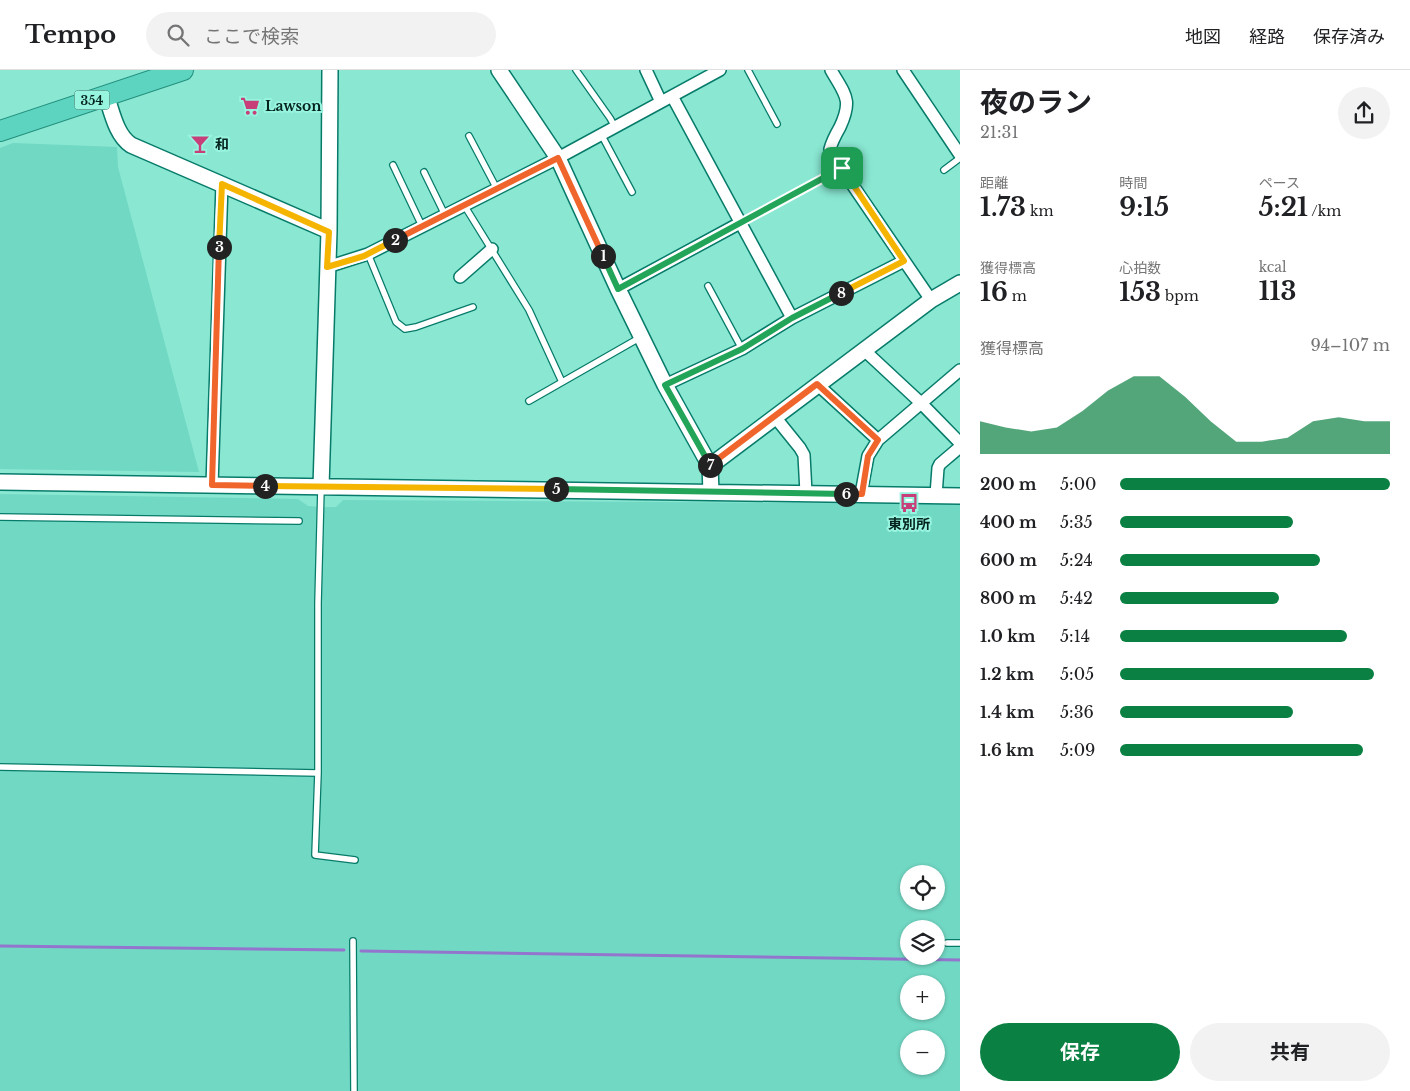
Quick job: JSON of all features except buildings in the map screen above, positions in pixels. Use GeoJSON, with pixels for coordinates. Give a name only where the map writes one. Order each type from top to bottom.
{"type":"FeatureCollection","features":[{"type":"Feature","properties":{"kind":"highway","name":"354"},"geometry":{"type":"LineString","coordinates":[[0,118],[140,70]]}},
{"type":"Feature","properties":{"kind":"highway","name":"354"},"geometry":{"type":"LineString","coordinates":[[0,131],[183,70]]}},
{"type":"Feature","properties":{"kind":"street"},"geometry":{"type":"LineString","coordinates":[[321,487],[329,232],[330,70]]}},
{"type":"Feature","properties":{"kind":"street"},"geometry":{"type":"LineString","coordinates":[[499,70],[558,158],[641,337],[710,466],[711,492]]}},
{"type":"Feature","properties":{"kind":"street"},"geometry":{"type":"LineString","coordinates":[[646,70],[660,102]]}},
{"type":"Feature","properties":{"kind":"street"},"geometry":{"type":"LineString","coordinates":[[327,267],[368,254],[558,158],[720,70]]}},
{"type":"Feature","properties":{"kind":"street"},"geometry":{"type":"LineString","coordinates":[[831,70],[844,93],[848,105],[830,149],[931,300]]}},
{"type":"Feature","properties":{"kind":"street"},"geometry":{"type":"LineString","coordinates":[[903,70],[960,157]]}},
{"type":"Feature","properties":{"kind":"street"},"geometry":{"type":"LineString","coordinates":[[106,95],[123,140],[131,145],[329,232]]}},
{"type":"Feature","properties":{"kind":"street"},"geometry":{"type":"LineString","coordinates":[[672,96],[792,318]]}},
{"type":"Feature","properties":{"kind":"street"},"geometry":{"type":"LineString","coordinates":[[212,485],[222,184]]}},
{"type":"Feature","properties":{"kind":"street"},"geometry":{"type":"LineString","coordinates":[[618,289],[740,223]]}},
{"type":"Feature","properties":{"kind":"street"},"geometry":{"type":"LineString","coordinates":[[460,276],[492,249]]}},
{"type":"Feature","properties":{"kind":"street"},"geometry":{"type":"LineString","coordinates":[[665,385],[742,349],[792,318],[904,261]]}},
{"type":"Feature","properties":{"kind":"street"},"geometry":{"type":"LineString","coordinates":[[710,466],[931,300],[960,283]]}},
{"type":"Feature","properties":{"kind":"street"},"geometry":{"type":"LineString","coordinates":[[864,350],[922,404],[960,443]]}},
{"type":"Feature","properties":{"kind":"street"},"geometry":{"type":"LineString","coordinates":[[862,494],[868,456],[878,440],[960,370]]}},
{"type":"Feature","properties":{"kind":"street"},"geometry":{"type":"LineString","coordinates":[[817,384],[878,440]]}},
{"type":"Feature","properties":{"kind":"street"},"geometry":{"type":"LineString","coordinates":[[775,417],[804,455],[806,493]]}},
{"type":"Feature","properties":{"kind":"street"},"geometry":{"type":"LineString","coordinates":[[936,495],[938,468],[940,464],[960,447]]}},
{"type":"Feature","properties":{"kind":"street"},"geometry":{"type":"LineString","coordinates":[[0,482],[960,496]]}},
{"type":"Feature","properties":{"kind":"lane"},"geometry":{"type":"LineString","coordinates":[[576,70],[615,127]]}},
{"type":"Feature","properties":{"kind":"lane"},"geometry":{"type":"LineString","coordinates":[[748,70],[777,124]]}},
{"type":"Feature","properties":{"kind":"lane"},"geometry":{"type":"LineString","coordinates":[[601,134],[632,192]]}},
{"type":"Feature","properties":{"kind":"lane"},"geometry":{"type":"LineString","coordinates":[[469,136],[497,189]]}},
{"type":"Feature","properties":{"kind":"lane"},"geometry":{"type":"LineString","coordinates":[[944,170],[960,157]]}},
{"type":"Feature","properties":{"kind":"lane"},"geometry":{"type":"LineString","coordinates":[[393,165],[422,226]]}},
{"type":"Feature","properties":{"kind":"lane"},"geometry":{"type":"LineString","coordinates":[[740,223],[842,168]]}},
{"type":"Feature","properties":{"kind":"lane"},"geometry":{"type":"LineString","coordinates":[[424,172],[445,215]]}},
{"type":"Feature","properties":{"kind":"lane"},"geometry":{"type":"LineString","coordinates":[[464,205],[529,310],[562,382]]}},
{"type":"Feature","properties":{"kind":"lane"},"geometry":{"type":"LineString","coordinates":[[368,254],[396,322],[405,330],[473,307]]}},
{"type":"Feature","properties":{"kind":"lane"},"geometry":{"type":"LineString","coordinates":[[708,286],[742,349]]}},
{"type":"Feature","properties":{"kind":"lane"},"geometry":{"type":"LineString","coordinates":[[529,401],[641,337]]}},
{"type":"Feature","properties":{"kind":"lane"},"geometry":{"type":"LineString","coordinates":[[321,487],[318,603],[318,773],[315,855],[356,860]]}},
{"type":"Feature","properties":{"kind":"lane"},"geometry":{"type":"LineString","coordinates":[[0,517],[299,521]]}},
{"type":"Feature","properties":{"kind":"lane"},"geometry":{"type":"LineString","coordinates":[[0,767],[318,773]]}},
{"type":"Feature","properties":{"kind":"lane"},"geometry":{"type":"LineString","coordinates":[[353,941],[354,1091]]}},
{"type":"Feature","properties":{"kind":"lane"},"geometry":{"type":"LineString","coordinates":[[947,943],[960,943]]}},
{"type":"Feature","properties":{"kind":"shaded area"},"geometry":{"type":"Polygon","coordinates":[[[13,143],[117,147],[118,167],[199,472],[0,469],[0,148],[13,143]]]}},
{"type":"Feature","properties":{"kind":"shaded area"},"geometry":{"type":"Polygon","coordinates":[[[0,494],[298,499],[308,506],[321,507],[336,507],[343,500],[960,504],[960,1091],[0,1091],[0,494]]]}},
{"type":"Feature","properties":{"kind":"waterway"},"geometry":{"type":"LineString","coordinates":[[0,946],[344,950]]}},
{"type":"Feature","properties":{"kind":"waterway"},"geometry":{"type":"LineString","coordinates":[[361,951],[960,960]]}},
{"type":"Feature","properties":{"kind":"place","name":"Lawson"},"geometry":{"type":"Point","coordinates":[250,106]}},
{"type":"Feature","properties":{"kind":"place","name":"和"},"geometry":{"type":"Point","coordinates":[200,144]}},
{"type":"Feature","properties":{"kind":"place","name":"東別所"},"geometry":{"type":"Point","coordinates":[909,503]}},
{"type":"Feature","properties":{"kind":"route"},"geometry":{"type":"LineString","coordinates":[[558,158],[618,289],[842,168],[904,261],[792,318],[742,349],[665,385],[710,466],[817,384],[878,440],[868,456],[862,494],[212,485],[220,198],[222,184],[329,232],[327,267],[364,256],[558,158]]}}]}
